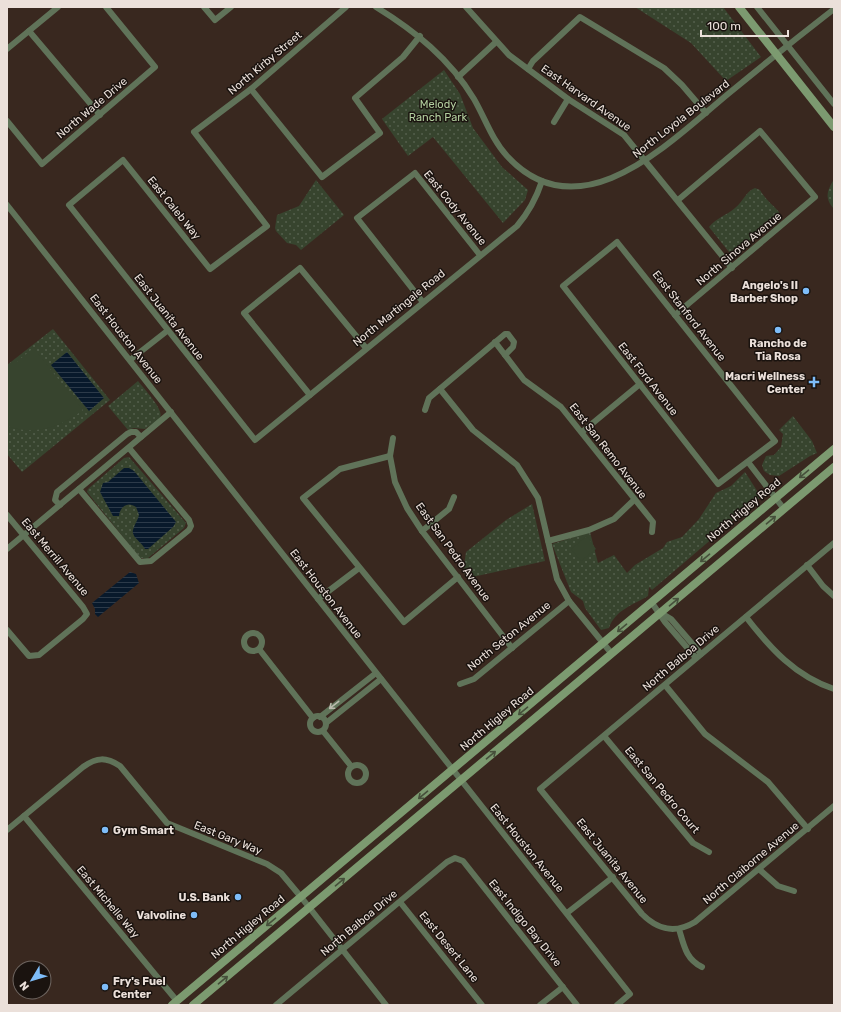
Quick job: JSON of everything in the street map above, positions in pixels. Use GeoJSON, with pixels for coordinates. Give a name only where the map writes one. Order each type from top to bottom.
{"type":"FeatureCollection","features":[{"type":"Feature","properties":{"kind":"main road"},"geometry":{"type":"LineString","coordinates":[[739,7],[834,127]]}},
{"type":"Feature","properties":{"kind":"main road","name":"North Higley Road"},"geometry":{"type":"LineString","coordinates":[[194,1005],[305,902],[453,770],[834,449]]}},
{"type":"Feature","properties":{"kind":"main road","name":"North Higley Road"},"geometry":{"type":"LineString","coordinates":[[177,1004],[461,780],[834,467]]}},
{"type":"Feature","properties":{"kind":"street"},"geometry":{"type":"LineString","coordinates":[[7,49],[58,7]]}},
{"type":"Feature","properties":{"kind":"street","name":"North Wade Drive"},"geometry":{"type":"LineString","coordinates":[[7,121],[42,164],[155,68],[106,7]]}},
{"type":"Feature","properties":{"kind":"street"},"geometry":{"type":"LineString","coordinates":[[204,7],[215,20],[231,7]]}},
{"type":"Feature","properties":{"kind":"street","name":"North Kirby Street"},"geometry":{"type":"LineString","coordinates":[[210,269],[267,226],[194,132],[251,88],[346,7]]}},
{"type":"Feature","properties":{"kind":"street"},"geometry":{"type":"LineString","coordinates":[[376,7],[420,36],[458,76],[474,98],[501,149],[521,169],[542,181]]}},
{"type":"Feature","properties":{"kind":"street","name":"East Harvard Avenue"},"geometry":{"type":"LineString","coordinates":[[466,7],[496,42],[528,69],[568,99],[624,135],[732,268]]}},
{"type":"Feature","properties":{"kind":"street"},"geometry":{"type":"LineString","coordinates":[[757,7],[834,104]]}},
{"type":"Feature","properties":{"kind":"street","name":"North Loyola Boulevard"},"geometry":{"type":"LineString","coordinates":[[542,181],[572,186],[592,185],[616,177],[646,161],[834,9]]}},
{"type":"Feature","properties":{"kind":"street"},"geometry":{"type":"LineString","coordinates":[[528,69],[533,61],[580,17],[664,68],[682,85],[706,113]]}},
{"type":"Feature","properties":{"kind":"street"},"geometry":{"type":"LineString","coordinates":[[29,31],[100,115]]}},
{"type":"Feature","properties":{"kind":"street"},"geometry":{"type":"LineString","coordinates":[[251,88],[322,177],[380,133],[355,98],[403,57],[420,36]]}},
{"type":"Feature","properties":{"kind":"street"},"geometry":{"type":"LineString","coordinates":[[458,76],[496,42]]}},
{"type":"Feature","properties":{"kind":"street"},"geometry":{"type":"LineString","coordinates":[[554,122],[568,99]]}},
{"type":"Feature","properties":{"kind":"street","name":"North Sinova Avenue"},"geometry":{"type":"LineString","coordinates":[[675,315],[815,197],[760,131],[678,200]]}},
{"type":"Feature","properties":{"kind":"street","name":"East Juanita Avenue"},"geometry":{"type":"LineString","coordinates":[[123,160],[69,205],[254,440]]}},
{"type":"Feature","properties":{"kind":"street","name":"East Caleb Way"},"geometry":{"type":"LineString","coordinates":[[123,160],[210,269]]}},
{"type":"Feature","properties":{"kind":"street","name":"East Cody Avenue"},"geometry":{"type":"LineString","coordinates":[[422,302],[357,218],[415,173],[480,255]]}},
{"type":"Feature","properties":{"kind":"street","name":"North Martingale Road"},"geometry":{"type":"LineString","coordinates":[[254,440],[517,226],[529,212],[537,198],[542,181]]}},
{"type":"Feature","properties":{"kind":"street","name":"East Houston Avenue"},"geometry":{"type":"LineString","coordinates":[[7,205],[630,994],[617,1005]]}},
{"type":"Feature","properties":{"kind":"street","name":"East Stanford Avenue"},"geometry":{"type":"LineString","coordinates":[[563,286],[617,242],[776,441],[748,462]]}},
{"type":"Feature","properties":{"kind":"street"},"geometry":{"type":"LineString","coordinates":[[310,395],[244,313],[300,268],[366,348]]}},
{"type":"Feature","properties":{"kind":"street","name":"East Ford Avenue"},"geometry":{"type":"LineString","coordinates":[[563,286],[718,484],[748,462]]}},
{"type":"Feature","properties":{"kind":"street"},"geometry":{"type":"LineString","coordinates":[[130,360],[167,331]]}},
{"type":"Feature","properties":{"kind":"street"},"geometry":{"type":"LineString","coordinates":[[425,410],[429,398],[495,342],[505,334],[508,334],[512,337],[514,342],[513,347],[505,355]]}},
{"type":"Feature","properties":{"kind":"street","name":"East San Remo Avenue"},"geometry":{"type":"LineString","coordinates":[[495,342],[524,380],[561,407],[582,432],[634,500],[653,522],[652,532]]}},
{"type":"Feature","properties":{"kind":"street"},"geometry":{"type":"LineString","coordinates":[[582,432],[640,384]]}},
{"type":"Feature","properties":{"kind":"street"},"geometry":{"type":"LineString","coordinates":[[440,389],[473,430],[517,465],[538,498],[557,579],[569,601],[612,654]]}},
{"type":"Feature","properties":{"kind":"street"},"geometry":{"type":"LineString","coordinates":[[7,549],[171,412]]}},
{"type":"Feature","properties":{"kind":"street"},"geometry":{"type":"LineString","coordinates":[[60,505],[55,500],[57,492],[127,434],[136,432],[141,437]]}},
{"type":"Feature","properties":{"kind":"street","name":"East San Pedro Avenue"},"geometry":{"type":"LineString","coordinates":[[393,438],[390,456],[395,482],[407,508],[422,531],[512,648]]}},
{"type":"Feature","properties":{"kind":"street"},"geometry":{"type":"LineString","coordinates":[[79,489],[140,562],[151,561],[189,530],[189,520],[128,448]]}},
{"type":"Feature","properties":{"kind":"street"},"geometry":{"type":"LineString","coordinates":[[390,456],[340,469],[303,498],[404,622],[458,577]]}},
{"type":"Feature","properties":{"kind":"street"},"geometry":{"type":"LineString","coordinates":[[748,462],[784,509]]}},
{"type":"Feature","properties":{"kind":"street"},"geometry":{"type":"LineString","coordinates":[[422,531],[449,509],[454,497]]}},
{"type":"Feature","properties":{"kind":"street"},"geometry":{"type":"LineString","coordinates":[[548,541],[589,530],[614,519],[634,500]]}},
{"type":"Feature","properties":{"kind":"street","name":"East Merrill Avenue"},"geometry":{"type":"LineString","coordinates":[[7,515],[83,607],[87,614],[40,655],[29,656],[7,630]]}},
{"type":"Feature","properties":{"kind":"street","name":"North Balboa Drive"},"geometry":{"type":"LineString","coordinates":[[540,789],[834,543]]}},
{"type":"Feature","properties":{"kind":"street"},"geometry":{"type":"LineString","coordinates":[[807,565],[823,586],[834,596]]}},
{"type":"Feature","properties":{"kind":"street"},"geometry":{"type":"LineString","coordinates":[[318,599],[359,568]]}},
{"type":"Feature","properties":{"kind":"street","name":"North Seton Avenue"},"geometry":{"type":"LineString","coordinates":[[460,684],[474,679],[569,601]]}},
{"type":"Feature","properties":{"kind":"street"},"geometry":{"type":"LineString","coordinates":[[652,603],[661,613],[672,619],[699,656]]}},
{"type":"Feature","properties":{"kind":"street"},"geometry":{"type":"LineString","coordinates":[[746,617],[775,653],[810,679],[834,689]]}},
{"type":"Feature","properties":{"kind":"street"},"geometry":{"type":"LineString","coordinates":[[259,649],[313,718]]}},
{"type":"Feature","properties":{"kind":"street"},"geometry":{"type":"LineString","coordinates":[[313,718],[320,717],[376,673]]}},
{"type":"Feature","properties":{"kind":"street"},"geometry":{"type":"LineString","coordinates":[[323,731],[326,723],[381,679]]}},
{"type":"Feature","properties":{"kind":"street"},"geometry":{"type":"LineString","coordinates":[[665,685],[705,734],[768,782],[808,829]]}},
{"type":"Feature","properties":{"kind":"street"},"geometry":{"type":"LineString","coordinates":[[320,717],[326,723]]}},
{"type":"Feature","properties":{"kind":"street"},"geometry":{"type":"LineString","coordinates":[[313,718],[310,725],[312,730],[316,732],[323,731]]}},
{"type":"Feature","properties":{"kind":"street"},"geometry":{"type":"LineString","coordinates":[[323,731],[351,766]]}},
{"type":"Feature","properties":{"kind":"street","name":"East San Pedro Court"},"geometry":{"type":"LineString","coordinates":[[604,736],[693,843],[709,852]]}},
{"type":"Feature","properties":{"kind":"street","name":"East Gary Way"},"geometry":{"type":"LineString","coordinates":[[24,816],[93,760],[110,760],[120,766],[167,823],[273,867],[305,902]]}},
{"type":"Feature","properties":{"kind":"street","name":"East Juanita Avenue"},"geometry":{"type":"LineString","coordinates":[[540,789],[650,922],[668,929],[678,929]]}},
{"type":"Feature","properties":{"kind":"street","name":"North Claiborne Avenue"},"geometry":{"type":"LineString","coordinates":[[678,929],[695,922],[760,870],[834,806]]}},
{"type":"Feature","properties":{"kind":"street"},"geometry":{"type":"LineString","coordinates":[[7,830],[24,816]]}},
{"type":"Feature","properties":{"kind":"street","name":"East Michelle Way"},"geometry":{"type":"LineString","coordinates":[[24,816],[177,1004]]}},
{"type":"Feature","properties":{"kind":"street","name":"North Balboa Drive"},"geometry":{"type":"LineString","coordinates":[[276,1005],[447,862],[455,858]]}},
{"type":"Feature","properties":{"kind":"street","name":"East Indigo Bay Drive"},"geometry":{"type":"LineString","coordinates":[[455,858],[462,861],[577,1005]]}},
{"type":"Feature","properties":{"kind":"street"},"geometry":{"type":"LineString","coordinates":[[760,870],[778,886],[794,891]]}},
{"type":"Feature","properties":{"kind":"street"},"geometry":{"type":"LineString","coordinates":[[567,913],[613,877]]}},
{"type":"Feature","properties":{"kind":"street"},"geometry":{"type":"LineString","coordinates":[[305,902],[386,1005]]}},
{"type":"Feature","properties":{"kind":"street","name":"East Desert Lane"},"geometry":{"type":"LineString","coordinates":[[400,902],[482,1005]]}},
{"type":"Feature","properties":{"kind":"street"},"geometry":{"type":"LineString","coordinates":[[678,929],[687,955],[693,962],[702,967]]}},
{"type":"Feature","properties":{"kind":"street"},"geometry":{"type":"LineString","coordinates":[[540,1005],[563,987]]}},
{"type":"Feature","properties":{"kind":"green space"},"geometry":{"type":"Polygon","coordinates":[[[635,7],[723,7],[761,57],[726,81],[691,43],[635,7]]]}},
{"type":"Feature","properties":{"kind":"green space","name":"Melody Ranch Park"},"geometry":{"type":"Polygon","coordinates":[[[444,70],[460,94],[473,128],[502,167],[528,190],[525,200],[503,223],[433,137],[408,156],[382,119],[444,70]]]}},
{"type":"Feature","properties":{"kind":"green space"},"geometry":{"type":"Polygon","coordinates":[[[452,102],[461,114],[443,129],[434,117],[452,102]]]}},
{"type":"Feature","properties":{"kind":"green space"},"geometry":{"type":"Polygon","coordinates":[[[834,179],[834,209],[828,198],[828,191],[834,179]]]}},
{"type":"Feature","properties":{"kind":"green space"},"geometry":{"type":"Polygon","coordinates":[[[316,180],[344,215],[301,250],[296,245],[287,243],[276,231],[277,215],[299,206],[316,180]]]}},
{"type":"Feature","properties":{"kind":"green space"},"geometry":{"type":"Polygon","coordinates":[[[755,188],[760,190],[766,199],[779,212],[778,216],[733,257],[709,227],[715,221],[735,208],[752,189],[755,188]]]}},
{"type":"Feature","properties":{"kind":"green space"},"geometry":{"type":"Polygon","coordinates":[[[53,329],[110,400],[22,472],[7,454],[7,365],[53,329]]]}},
{"type":"Feature","properties":{"kind":"green space"},"geometry":{"type":"Polygon","coordinates":[[[31,350],[35,350],[83,410],[57,425],[38,430],[17,429],[7,426],[7,370],[31,350]]]}},
{"type":"Feature","properties":{"kind":"green space"},"geometry":{"type":"Polygon","coordinates":[[[138,381],[157,405],[161,414],[160,418],[145,429],[134,428],[128,430],[108,406],[138,381]]]}},
{"type":"Feature","properties":{"kind":"green space"},"geometry":{"type":"Polygon","coordinates":[[[793,416],[812,441],[817,453],[779,476],[770,475],[764,471],[762,465],[766,456],[774,455],[781,447],[783,434],[779,430],[793,416]]]}},
{"type":"Feature","properties":{"kind":"green space"},"geometry":{"type":"Polygon","coordinates":[[[129,457],[186,523],[184,528],[147,559],[140,558],[87,492],[88,489],[124,458],[129,457]]]}},
{"type":"Feature","properties":{"kind":"green space"},"geometry":{"type":"Polygon","coordinates":[[[745,472],[761,497],[652,590],[649,587],[648,596],[620,612],[609,628],[601,630],[585,608],[583,601],[571,592],[552,544],[590,532],[598,563],[614,555],[627,573],[635,565],[663,548],[667,542],[682,537],[699,519],[716,493],[731,486],[745,472]]]}},
{"type":"Feature","properties":{"kind":"green space"},"geometry":{"type":"Polygon","coordinates":[[[532,504],[545,561],[468,578],[463,572],[466,552],[506,520],[532,504]]]}},
{"type":"Feature","properties":{"kind":"green space"},"geometry":{"type":"Polygon","coordinates":[[[587,536],[596,549],[581,561],[571,549],[587,536]]]}},
{"type":"Feature","properties":{"kind":"water"},"geometry":{"type":"Polygon","coordinates":[[[67,352],[104,398],[89,411],[51,365],[67,352]]]}},
{"type":"Feature","properties":{"kind":"water"},"geometry":{"type":"Polygon","coordinates":[[[124,468],[129,468],[134,471],[176,522],[173,527],[148,549],[145,549],[133,533],[139,515],[136,507],[130,504],[127,505],[123,507],[119,516],[113,516],[100,492],[103,483],[108,482],[124,468]]]}},
{"type":"Feature","properties":{"kind":"water"},"geometry":{"type":"Polygon","coordinates":[[[130,572],[136,574],[139,583],[98,617],[95,614],[95,609],[92,603],[130,572]]]}},
{"type":"Feature","properties":{"kind":"place","name":"Angelo's II Barber Shop"},"geometry":{"type":"Point","coordinates":[806,291]}},
{"type":"Feature","properties":{"kind":"place","name":"Rancho de Tia Rosa"},"geometry":{"type":"Point","coordinates":[778,330]}},
{"type":"Feature","properties":{"kind":"place","name":"Macri Wellness Center"},"geometry":{"type":"Point","coordinates":[814,382]}},
{"type":"Feature","properties":{"kind":"place","name":"Gym Smart"},"geometry":{"type":"Point","coordinates":[105,830]}},
{"type":"Feature","properties":{"kind":"place","name":"U.S. Bank"},"geometry":{"type":"Point","coordinates":[238,897]}},
{"type":"Feature","properties":{"kind":"place","name":"Valvoline"},"geometry":{"type":"Point","coordinates":[194,915]}},
{"type":"Feature","properties":{"kind":"place","name":"Fry's Fuel Center"},"geometry":{"type":"Point","coordinates":[105,987]}}]}
